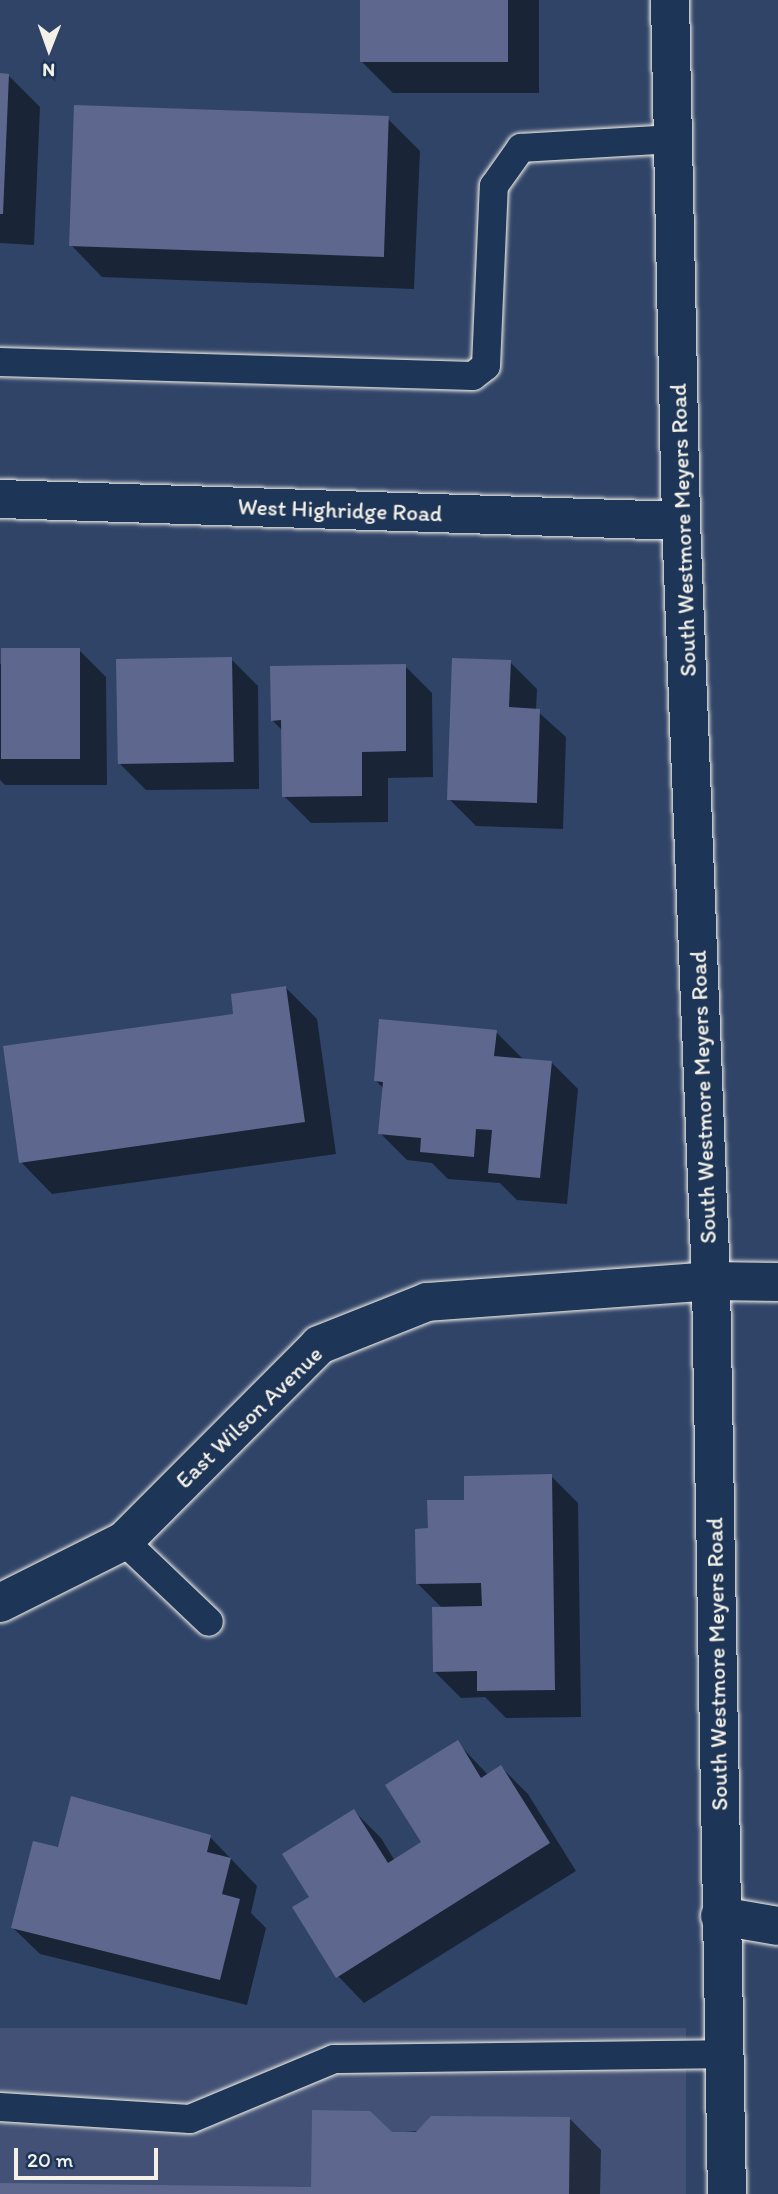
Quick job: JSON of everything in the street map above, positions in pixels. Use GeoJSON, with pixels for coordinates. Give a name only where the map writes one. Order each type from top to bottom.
{"type":"FeatureCollection","features":[{"type":"Feature","properties":{"kind":"street","name":"South Westmore Meyers Road"},"geometry":{"type":"LineString","coordinates":[[670,0],[681,522],[711,1281],[720,1916],[727,2194]]}},
{"type":"Feature","properties":{"kind":"street","name":"West Highridge Road"},"geometry":{"type":"LineString","coordinates":[[0,499],[681,522]]}},
{"type":"Feature","properties":{"kind":"street","name":"East Wilson Avenue"},"geometry":{"type":"LineString","coordinates":[[0,1603],[124,1541],[319,1345],[427,1301],[711,1281],[778,1282]]}},
{"type":"Feature","properties":{"kind":"street"},"geometry":{"type":"LineString","coordinates":[[720,1916],[778,1926]]}},
{"type":"Feature","properties":{"kind":"lane"},"geometry":{"type":"LineString","coordinates":[[0,362],[473,376],[486,366],[494,186],[521,148],[673,139]]}},
{"type":"Feature","properties":{"kind":"lane"},"geometry":{"type":"LineString","coordinates":[[124,1541],[209,1622]]}},
{"type":"Feature","properties":{"kind":"lane"},"geometry":{"type":"LineString","coordinates":[[0,2107],[190,2119],[334,2059],[724,2054]]}},
{"type":"Feature","properties":{"kind":"shaded area"},"geometry":{"type":"Polygon","coordinates":[[[0,2028],[686,2028],[686,2194],[0,2194],[0,2028]]]}},
{"type":"Feature","properties":{"kind":"building"},"geometry":{"type":"Polygon","coordinates":[[[360,0],[508,0],[508,62],[360,62],[360,0]]]}},
{"type":"Feature","properties":{"kind":"building"},"geometry":{"type":"Polygon","coordinates":[[[0,73],[9,74],[3,214],[0,214],[0,73]]]}},
{"type":"Feature","properties":{"kind":"building"},"geometry":{"type":"Polygon","coordinates":[[[74,105],[389,116],[384,257],[69,246],[74,105]]]}},
{"type":"Feature","properties":{"kind":"building"},"geometry":{"type":"Polygon","coordinates":[[[1,648],[80,648],[80,759],[1,759],[1,648]]]}},
{"type":"Feature","properties":{"kind":"building"},"geometry":{"type":"Polygon","coordinates":[[[232,657],[234,762],[118,764],[116,659],[232,657]]]}},
{"type":"Feature","properties":{"kind":"building"},"geometry":{"type":"Polygon","coordinates":[[[452,658],[511,660],[509,707],[540,709],[537,803],[447,800],[452,658]]]}},
{"type":"Feature","properties":{"kind":"building"},"geometry":{"type":"Polygon","coordinates":[[[406,664],[406,751],[362,752],[362,796],[282,797],[281,720],[271,721],[270,666],[406,664]]]}},
{"type":"Feature","properties":{"kind":"building"},"geometry":{"type":"Polygon","coordinates":[[[286,986],[305,1122],[19,1163],[3,1046],[233,1014],[231,994],[286,986]]]}},
{"type":"Feature","properties":{"kind":"building"},"geometry":{"type":"Polygon","coordinates":[[[379,1019],[497,1030],[494,1056],[552,1061],[540,1178],[488,1173],[492,1130],[476,1129],[474,1157],[420,1152],[421,1138],[378,1134],[383,1082],[374,1081],[379,1019]]]}},
{"type":"Feature","properties":{"kind":"building"},"geometry":{"type":"Polygon","coordinates":[[[552,1474],[555,1690],[477,1691],[477,1671],[433,1672],[432,1607],[482,1606],[481,1583],[416,1584],[415,1529],[428,1528],[427,1500],[464,1500],[464,1476],[552,1474]]]}},
{"type":"Feature","properties":{"kind":"building"},"geometry":{"type":"Polygon","coordinates":[[[458,1740],[481,1778],[501,1765],[550,1843],[336,1978],[292,1907],[309,1897],[282,1854],[354,1809],[388,1863],[421,1842],[385,1785],[458,1740]]]}},
{"type":"Feature","properties":{"kind":"building"},"geometry":{"type":"Polygon","coordinates":[[[71,1796],[211,1835],[207,1852],[231,1858],[222,1894],[240,1899],[220,1980],[11,1928],[33,1841],[58,1847],[71,1796]]]}},
{"type":"Feature","properties":{"kind":"building"},"geometry":{"type":"Polygon","coordinates":[[[312,2110],[370,2111],[392,2132],[416,2132],[431,2116],[570,2117],[569,2194],[0,2194],[0,2183],[311,2187],[312,2110]]]}}]}
